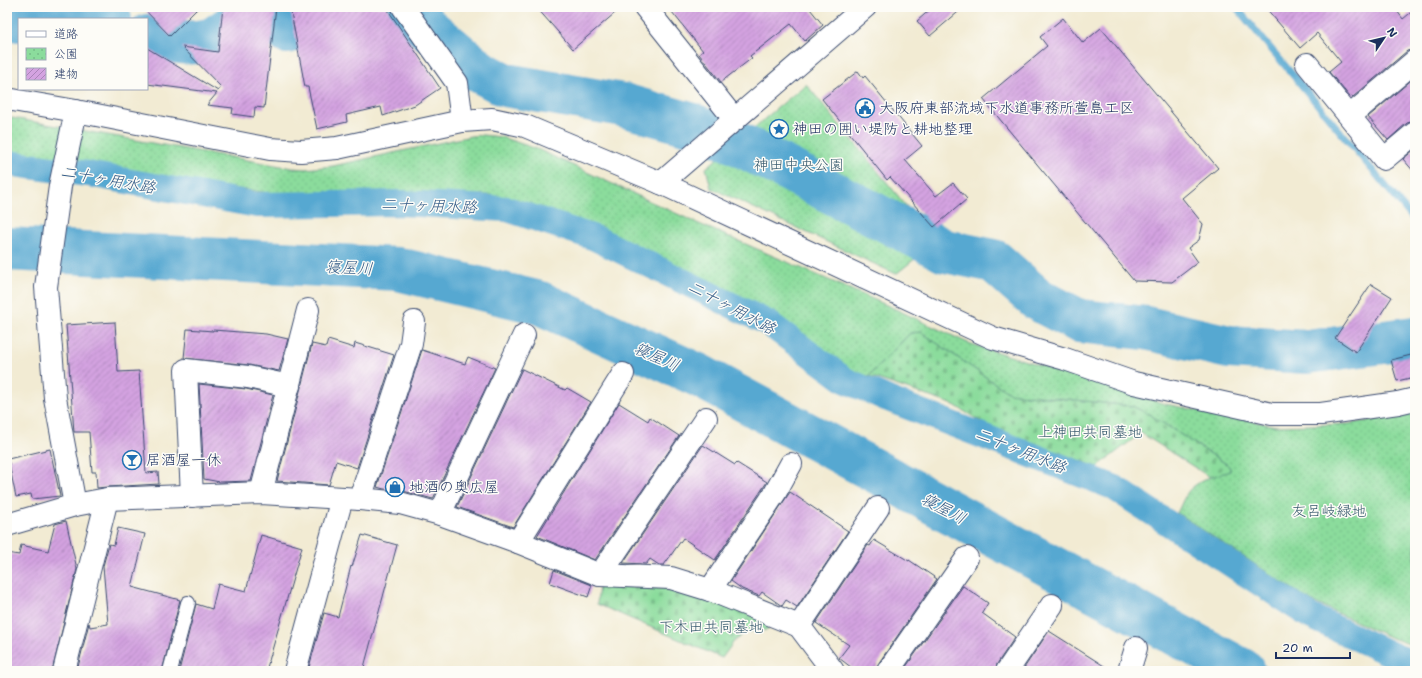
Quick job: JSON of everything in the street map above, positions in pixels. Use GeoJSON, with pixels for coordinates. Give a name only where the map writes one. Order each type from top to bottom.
{"type":"FeatureCollection","features":[{"type":"Feature","properties":{"kind":"street"},"geometry":{"type":"LineString","coordinates":[[404,7],[457,83],[462,121]]}},
{"type":"Feature","properties":{"kind":"street"},"geometry":{"type":"LineString","coordinates":[[645,7],[735,120]]}},
{"type":"Feature","properties":{"kind":"street"},"geometry":{"type":"LineString","coordinates":[[661,183],[735,120],[857,9]]}},
{"type":"Feature","properties":{"kind":"street"},"geometry":{"type":"LineString","coordinates":[[1350,116],[1415,61]]}},
{"type":"Feature","properties":{"kind":"street"},"geometry":{"type":"LineString","coordinates":[[1306,64],[1384,159],[1415,133]]}},
{"type":"Feature","properties":{"kind":"street"},"geometry":{"type":"LineString","coordinates":[[7,99],[74,121],[270,149],[301,151],[337,148],[462,121],[492,119],[525,126],[661,183],[993,338],[1064,359],[1134,383],[1272,414],[1321,414],[1398,403],[1415,399]]}},
{"type":"Feature","properties":{"kind":"street"},"geometry":{"type":"LineString","coordinates":[[74,121],[60,186],[46,286],[55,398],[75,505]]}},
{"type":"Feature","properties":{"kind":"street"},"geometry":{"type":"LineString","coordinates":[[261,493],[308,310]]}},
{"type":"Feature","properties":{"kind":"street"},"geometry":{"type":"LineString","coordinates":[[295,671],[351,498],[411,344],[414,322]]}},
{"type":"Feature","properties":{"kind":"street"},"geometry":{"type":"LineString","coordinates":[[440,514],[524,335]]}},
{"type":"Feature","properties":{"kind":"street"},"geometry":{"type":"LineString","coordinates":[[192,496],[186,370],[248,377],[289,386]]}},
{"type":"Feature","properties":{"kind":"street"},"geometry":{"type":"LineString","coordinates":[[518,542],[623,374]]}},
{"type":"Feature","properties":{"kind":"street"},"geometry":{"type":"LineString","coordinates":[[600,575],[706,418]]}},
{"type":"Feature","properties":{"kind":"street"},"geometry":{"type":"LineString","coordinates":[[710,590],[775,493],[791,464]]}},
{"type":"Feature","properties":{"kind":"street"},"geometry":{"type":"LineString","coordinates":[[7,525],[75,505],[107,499],[261,493],[351,498],[400,503],[440,514],[518,542],[600,575],[671,578],[710,590],[799,626],[833,671]]}},
{"type":"Feature","properties":{"kind":"street"},"geometry":{"type":"LineString","coordinates":[[64,671],[107,499]]}},
{"type":"Feature","properties":{"kind":"street"},"geometry":{"type":"LineString","coordinates":[[799,626],[878,508]]}},
{"type":"Feature","properties":{"kind":"street"},"geometry":{"type":"LineString","coordinates":[[888,671],[967,558]]}},
{"type":"Feature","properties":{"kind":"street"},"geometry":{"type":"LineString","coordinates":[[1007,671],[1052,604]]}},
{"type":"Feature","properties":{"kind":"street"},"geometry":{"type":"LineString","coordinates":[[1129,671],[1136,648]]}},
{"type":"Feature","properties":{"kind":"lane"},"geometry":{"type":"LineString","coordinates":[[170,671],[188,603]]}},
{"type":"Feature","properties":{"kind":"green space","name":"神田中央公園"},"geometry":{"type":"Polygon","coordinates":[[[806,84],[936,242],[896,274],[711,188],[706,168],[806,84]]]}},
{"type":"Feature","properties":{"kind":"green space","name":"友呂岐緑地"},"geometry":{"type":"Polygon","coordinates":[[[7,117],[292,168],[305,169],[333,166],[471,136],[482,135],[501,137],[537,149],[697,223],[891,307],[968,343],[1165,404],[1276,426],[1348,424],[1399,416],[1415,411],[1415,646],[1392,638],[1311,601],[1177,513],[1186,495],[1198,483],[1230,471],[1230,468],[1228,465],[1149,414],[1132,406],[1009,393],[921,332],[910,333],[869,376],[853,374],[835,363],[789,325],[767,310],[574,220],[531,204],[489,195],[357,194],[293,196],[232,188],[7,151],[7,117]]]}},
{"type":"Feature","properties":{"kind":"green space","name":"上神田共同墓地"},"geometry":{"type":"Polygon","coordinates":[[[921,332],[1009,393],[1132,406],[1149,414],[1228,465],[1230,471],[1211,478],[1141,433],[1097,467],[1060,453],[1001,434],[954,405],[869,376],[910,333],[921,332]]]}},
{"type":"Feature","properties":{"kind":"green space","name":"下木田共同墓地"},"geometry":{"type":"Polygon","coordinates":[[[599,586],[649,587],[675,590],[769,620],[768,630],[746,632],[735,640],[722,658],[597,604],[599,586]]]}},
{"type":"Feature","properties":{"kind":"building"},"geometry":{"type":"Polygon","coordinates":[[[142,7],[199,7],[170,36],[142,7]]]}},
{"type":"Feature","properties":{"kind":"building"},"geometry":{"type":"Polygon","coordinates":[[[223,7],[276,7],[264,108],[255,107],[254,117],[232,114],[233,108],[207,105],[217,93],[148,84],[148,49],[218,91],[221,87],[182,47],[218,52],[223,7]]]}},
{"type":"Feature","properties":{"kind":"building"},"geometry":{"type":"Polygon","coordinates":[[[290,7],[386,7],[440,88],[415,105],[383,116],[381,107],[346,115],[347,122],[317,129],[308,87],[305,87],[290,7]]]}},
{"type":"Feature","properties":{"kind":"building"},"geometry":{"type":"Polygon","coordinates":[[[536,7],[622,7],[573,49],[536,7]]]}},
{"type":"Feature","properties":{"kind":"building"},"geometry":{"type":"Polygon","coordinates":[[[668,7],[813,7],[810,9],[823,25],[805,41],[791,24],[750,56],[752,58],[721,82],[699,54],[703,51],[668,7]]]}},
{"type":"Feature","properties":{"kind":"building"},"geometry":{"type":"Polygon","coordinates":[[[933,7],[964,7],[930,36],[917,21],[933,7]]]}},
{"type":"Feature","properties":{"kind":"building"},"geometry":{"type":"Polygon","coordinates":[[[1265,7],[1394,7],[1403,19],[1415,9],[1415,49],[1407,51],[1353,97],[1350,97],[1329,72],[1341,62],[1317,33],[1300,48],[1265,7]]]}},
{"type":"Feature","properties":{"kind":"building"},"geometry":{"type":"Polygon","coordinates":[[[1063,18],[1083,43],[1101,28],[1218,168],[1182,198],[1203,224],[1199,240],[1188,248],[1198,262],[1172,282],[1134,281],[983,99],[1047,46],[1040,37],[1063,18]]]}},
{"type":"Feature","properties":{"kind":"building"},"geometry":{"type":"Polygon","coordinates":[[[858,71],[863,78],[865,76],[922,146],[905,160],[936,196],[953,183],[967,199],[934,227],[890,177],[887,180],[822,99],[858,71]]]}},
{"type":"Feature","properties":{"kind":"building"},"geometry":{"type":"Polygon","coordinates":[[[1415,77],[1415,121],[1407,123],[1388,140],[1368,117],[1415,77]]]}},
{"type":"Feature","properties":{"kind":"building"},"geometry":{"type":"Polygon","coordinates":[[[1415,149],[1415,173],[1403,159],[1415,149]]]}},
{"type":"Feature","properties":{"kind":"building"},"geometry":{"type":"Polygon","coordinates":[[[1371,284],[1392,297],[1356,352],[1335,338],[1371,284]]]}},
{"type":"Feature","properties":{"kind":"building"},"geometry":{"type":"Polygon","coordinates":[[[115,322],[118,372],[139,371],[146,473],[158,472],[159,484],[97,488],[96,472],[92,472],[89,432],[74,432],[66,325],[115,322]]]}},
{"type":"Feature","properties":{"kind":"building"},"geometry":{"type":"Polygon","coordinates":[[[187,329],[266,334],[288,339],[279,371],[249,365],[184,358],[187,329]]]}},
{"type":"Feature","properties":{"kind":"building"},"geometry":{"type":"Polygon","coordinates":[[[328,340],[354,348],[355,343],[394,355],[357,468],[336,461],[329,485],[277,481],[312,344],[326,347],[328,340]]]}},
{"type":"Feature","properties":{"kind":"building"},"geometry":{"type":"Polygon","coordinates":[[[422,350],[465,364],[468,357],[495,368],[433,499],[403,491],[377,487],[422,350]]]}},
{"type":"Feature","properties":{"kind":"building"},"geometry":{"type":"Polygon","coordinates":[[[1415,354],[1415,377],[1397,381],[1391,360],[1415,354]]]}},
{"type":"Feature","properties":{"kind":"building"},"geometry":{"type":"Polygon","coordinates":[[[522,369],[565,390],[567,388],[591,402],[513,527],[457,507],[522,369]]]}},
{"type":"Feature","properties":{"kind":"building"},"geometry":{"type":"Polygon","coordinates":[[[199,384],[246,389],[273,395],[251,481],[220,482],[204,479],[199,384]]]}},
{"type":"Feature","properties":{"kind":"building"},"geometry":{"type":"Polygon","coordinates":[[[619,403],[648,421],[650,417],[679,436],[595,560],[537,536],[619,403]]]}},
{"type":"Feature","properties":{"kind":"building"},"geometry":{"type":"Polygon","coordinates":[[[703,445],[735,465],[737,463],[767,482],[715,560],[683,538],[664,565],[659,565],[650,559],[646,564],[623,563],[703,445]]]}},
{"type":"Feature","properties":{"kind":"building"},"geometry":{"type":"Polygon","coordinates":[[[50,449],[60,496],[32,499],[31,494],[16,497],[8,459],[50,449]]]}},
{"type":"Feature","properties":{"kind":"building"},"geometry":{"type":"Polygon","coordinates":[[[790,492],[848,531],[797,607],[786,600],[782,606],[762,592],[759,596],[742,589],[731,581],[790,492]]]}},
{"type":"Feature","properties":{"kind":"building"},"geometry":{"type":"Polygon","coordinates":[[[66,521],[77,569],[52,671],[7,671],[7,553],[19,555],[21,545],[48,551],[55,524],[66,521]]]}},
{"type":"Feature","properties":{"kind":"building"},"geometry":{"type":"Polygon","coordinates":[[[118,528],[145,534],[132,587],[180,600],[162,671],[77,671],[89,623],[90,627],[108,624],[103,566],[109,544],[114,545],[118,528]]]}},
{"type":"Feature","properties":{"kind":"building"},"geometry":{"type":"Polygon","coordinates":[[[261,535],[302,547],[266,671],[179,671],[196,604],[212,609],[218,584],[246,591],[261,535]]]}},
{"type":"Feature","properties":{"kind":"building"},"geometry":{"type":"Polygon","coordinates":[[[362,535],[397,545],[363,671],[308,671],[324,613],[338,617],[351,566],[352,567],[362,535]]]}},
{"type":"Feature","properties":{"kind":"building"},"geometry":{"type":"Polygon","coordinates":[[[874,540],[909,560],[937,579],[878,664],[876,671],[856,671],[839,658],[849,645],[816,623],[868,545],[870,546],[874,540]]]}},
{"type":"Feature","properties":{"kind":"building"},"geometry":{"type":"Polygon","coordinates":[[[554,570],[592,585],[588,597],[550,583],[554,570]]]}},
{"type":"Feature","properties":{"kind":"building"},"geometry":{"type":"Polygon","coordinates":[[[963,586],[988,603],[982,613],[1015,637],[997,664],[995,671],[903,671],[963,586]]]}},
{"type":"Feature","properties":{"kind":"building"},"geometry":{"type":"Polygon","coordinates":[[[1049,631],[1112,671],[1022,671],[1049,631]]]}},
{"type":"Feature","properties":{"kind":"waterway"},"geometry":{"type":"LineString","coordinates":[[48,18],[61,7]]}},
{"type":"Feature","properties":{"kind":"waterway"},"geometry":{"type":"LineString","coordinates":[[89,7],[108,18]]}},
{"type":"Feature","properties":{"kind":"waterway"},"geometry":{"type":"LineString","coordinates":[[148,36],[172,41],[188,42],[213,39],[260,7]]}},
{"type":"Feature","properties":{"kind":"waterway"},"geometry":{"type":"LineString","coordinates":[[264,7],[287,32],[291,31],[323,7]]}},
{"type":"Feature","properties":{"kind":"waterway"},"geometry":{"type":"LineString","coordinates":[[410,7],[426,27],[479,71],[505,85],[623,105],[693,125],[737,143],[945,251],[994,261],[1037,299],[1079,321],[1146,328],[1229,347],[1307,352],[1415,338]]}},
{"type":"Feature","properties":{"kind":"waterway"},"geometry":{"type":"LineString","coordinates":[[1236,7],[1415,221]]}},
{"type":"Feature","properties":{"kind":"waterway"},"geometry":{"type":"LineString","coordinates":[[7,18],[18,20]]}},
{"type":"Feature","properties":{"kind":"waterway","name":"二十ヶ用水路"},"geometry":{"type":"LineString","coordinates":[[7,163],[88,174],[257,205],[402,203],[507,209],[595,238],[768,323],[845,380],[888,399],[1113,487],[1310,616],[1397,657],[1415,663]]}},
{"type":"Feature","properties":{"kind":"waterway","name":"寝屋川"},"geometry":{"type":"LineString","coordinates":[[7,249],[398,269],[540,303],[698,375],[1244,671]]}},
{"type":"Feature","properties":{"kind":"place","name":"大阪府東部流域下水道事務所萱島工区"},"geometry":{"type":"Point","coordinates":[865,108]}},
{"type":"Feature","properties":{"kind":"place","name":"神田の囲い堤防と耕地整理"},"geometry":{"type":"Point","coordinates":[779,129]}},
{"type":"Feature","properties":{"kind":"place","name":"居酒屋一休"},"geometry":{"type":"Point","coordinates":[132,460]}},
{"type":"Feature","properties":{"kind":"place","name":"地酒の奥広屋"},"geometry":{"type":"Point","coordinates":[395,487]}}]}
